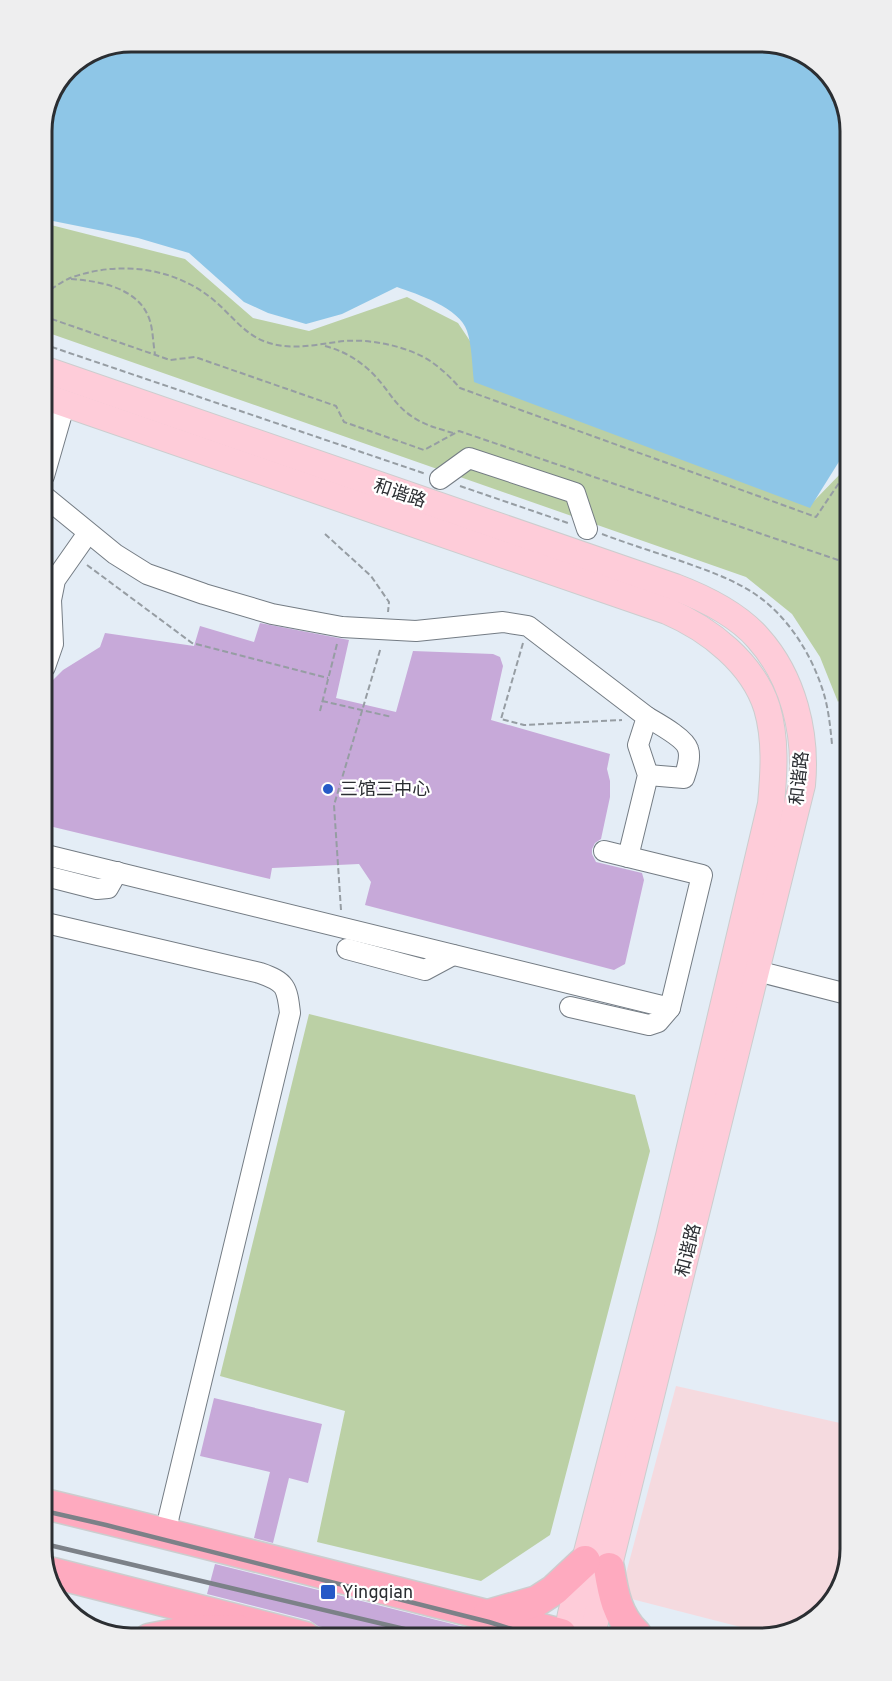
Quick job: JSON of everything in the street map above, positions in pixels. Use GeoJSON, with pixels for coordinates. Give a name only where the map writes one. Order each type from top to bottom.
{"type":"FeatureCollection","features":[{"type":"Feature","properties":{"kind":"highway"},"geometry":{"type":"LineString","coordinates":[[52,1506],[535,1628]]}},
{"type":"Feature","properties":{"kind":"highway"},"geometry":{"type":"LineString","coordinates":[[484,1616],[537,1601],[597,1565],[620,1613],[631,1628]]}},
{"type":"Feature","properties":{"kind":"highway"},"geometry":{"type":"LineString","coordinates":[[56,1574],[269,1628]]}},
{"type":"Feature","properties":{"kind":"main road","name":"和谐路"},"geometry":{"type":"LineString","coordinates":[[53,372],[701,597],[733,617],[757,636],[776,662],[792,700],[802,740],[804,765],[802,785],[757,971],[597,1565],[571,1614],[568,1628]]}},
{"type":"Feature","properties":{"kind":"main road","name":"和谐路"},"geometry":{"type":"LineString","coordinates":[[54,399],[667,611],[683,618],[726,649],[743,665],[758,687],[767,708],[772,730],[774,771],[771,804],[669,1236],[597,1565],[592,1628]]}},
{"type":"Feature","properties":{"kind":"street"},"geometry":{"type":"LineString","coordinates":[[440,479],[469,458],[576,493],[587,529]]}},
{"type":"Feature","properties":{"kind":"street"},"geometry":{"type":"LineString","coordinates":[[53,503],[115,554],[147,574],[272,614],[342,627],[416,632],[503,622],[528,626],[647,717],[680,739],[688,748],[689,760],[684,778],[648,775]]}},
{"type":"Feature","properties":{"kind":"street"},"geometry":{"type":"LineString","coordinates":[[53,592],[55,580],[88,533]]}},
{"type":"Feature","properties":{"kind":"street"},"geometry":{"type":"LineString","coordinates":[[53,624],[53,647]]}},
{"type":"Feature","properties":{"kind":"street"},"geometry":{"type":"LineString","coordinates":[[628,857],[648,775],[638,745],[647,717]]}},
{"type":"Feature","properties":{"kind":"street"},"geometry":{"type":"LineString","coordinates":[[570,1007],[649,1025],[658,1022],[670,1008],[702,875],[604,851]]}},
{"type":"Feature","properties":{"kind":"street"},"geometry":{"type":"LineString","coordinates":[[52,857],[670,1008]]}},
{"type":"Feature","properties":{"kind":"street"},"geometry":{"type":"LineString","coordinates":[[52,878],[97,889],[108,888],[117,872]]}},
{"type":"Feature","properties":{"kind":"street"},"geometry":{"type":"LineString","coordinates":[[52,925],[260,973],[280,981],[288,997],[290,1014],[166,1533]]}},
{"type":"Feature","properties":{"kind":"street"},"geometry":{"type":"LineString","coordinates":[[347,949],[425,970],[453,955]]}},
{"type":"Feature","properties":{"kind":"street"},"geometry":{"type":"LineString","coordinates":[[757,971],[840,992]]}},
{"type":"Feature","properties":{"kind":"path"},"geometry":{"type":"LineString","coordinates":[[53,288],[68,279],[94,270],[123,267],[153,271],[181,280],[204,292],[251,336],[269,343],[294,347],[357,340],[405,349],[432,362],[460,388],[816,517],[840,481]]}},
{"type":"Feature","properties":{"kind":"path"},"geometry":{"type":"LineString","coordinates":[[68,279],[110,285],[130,294],[143,307],[150,320],[155,355]]}},
{"type":"Feature","properties":{"kind":"path"},"geometry":{"type":"LineString","coordinates":[[53,319],[170,360],[195,357],[336,406],[344,422],[424,450],[459,431],[840,560]]}},
{"type":"Feature","properties":{"kind":"path"},"geometry":{"type":"LineString","coordinates":[[322,345],[355,358],[370,370],[398,404],[420,422],[454,434]]}},
{"type":"Feature","properties":{"kind":"path"},"geometry":{"type":"LineString","coordinates":[[325,534],[372,576],[389,602],[386,630],[334,805],[342,928]]}},
{"type":"Feature","properties":{"kind":"path"},"geometry":{"type":"LineString","coordinates":[[73,554],[192,643],[328,678]]}},
{"type":"Feature","properties":{"kind":"path"},"geometry":{"type":"LineString","coordinates":[[528,626],[501,719],[524,725],[621,720]]}},
{"type":"Feature","properties":{"kind":"path"},"geometry":{"type":"LineString","coordinates":[[320,711],[337,644]]}},
{"type":"Feature","properties":{"kind":"path"},"geometry":{"type":"LineString","coordinates":[[322,701],[392,717]]}},
{"type":"Feature","properties":{"kind":"shaded area"},"geometry":{"type":"Polygon","coordinates":[[[676,1386],[840,1423],[838,1565],[826,1594],[813,1609],[791,1623],[776,1627],[744,1628],[620,1596],[676,1386]]]}},
{"type":"Feature","properties":{"kind":"green space"},"geometry":{"type":"Polygon","coordinates":[[[53,226],[185,259],[253,318],[309,331],[407,297],[458,323],[496,380],[812,503],[840,474],[840,699],[838,702],[820,657],[792,614],[746,577],[53,334],[53,226]]]}},
{"type":"Feature","properties":{"kind":"green space"},"geometry":{"type":"Polygon","coordinates":[[[309,1014],[635,1095],[650,1151],[550,1535],[481,1581],[317,1542],[345,1411],[220,1376],[309,1014]]]}},
{"type":"Feature","properties":{"kind":"water"},"geometry":{"type":"Polygon","coordinates":[[[131,52],[766,53],[786,57],[809,69],[823,83],[834,101],[838,116],[840,131],[840,460],[810,508],[474,382],[470,343],[463,323],[447,309],[415,294],[397,287],[342,314],[306,324],[268,313],[244,302],[189,253],[138,238],[53,221],[55,111],[66,87],[87,66],[101,58],[131,52]]]}},
{"type":"Feature","properties":{"kind":"building","name":"三馆三中心"},"geometry":{"type":"Polygon","coordinates":[[[260,623],[349,640],[336,698],[396,712],[413,651],[493,654],[500,657],[503,666],[491,720],[610,754],[607,769],[610,797],[601,839],[595,843],[592,854],[596,862],[642,873],[644,880],[625,964],[614,970],[365,905],[371,882],[359,864],[272,868],[270,879],[53,827],[53,680],[63,670],[100,647],[105,633],[194,646],[200,626],[254,642],[260,623]]]}},
{"type":"Feature","properties":{"kind":"building"},"geometry":{"type":"Polygon","coordinates":[[[214,1398],[322,1424],[308,1483],[289,1478],[273,1543],[254,1538],[270,1472],[200,1456],[214,1398]]]}},
{"type":"Feature","properties":{"kind":"building"},"geometry":{"type":"Polygon","coordinates":[[[215,1564],[468,1628],[327,1628],[309,1620],[207,1594],[215,1564]]]}},
{"type":"Feature","properties":{"kind":"railway"},"geometry":{"type":"LineString","coordinates":[[52,1513],[508,1628]]}},
{"type":"Feature","properties":{"kind":"railway"},"geometry":{"type":"LineString","coordinates":[[52,1546],[400,1628]]}},
{"type":"Feature","properties":{"kind":"place","name":"三馆三中心"},"geometry":{"type":"Point","coordinates":[328,789]}},
{"type":"Feature","properties":{"kind":"place","name":"Yingqian"},"geometry":{"type":"Point","coordinates":[328,1592]}}]}
